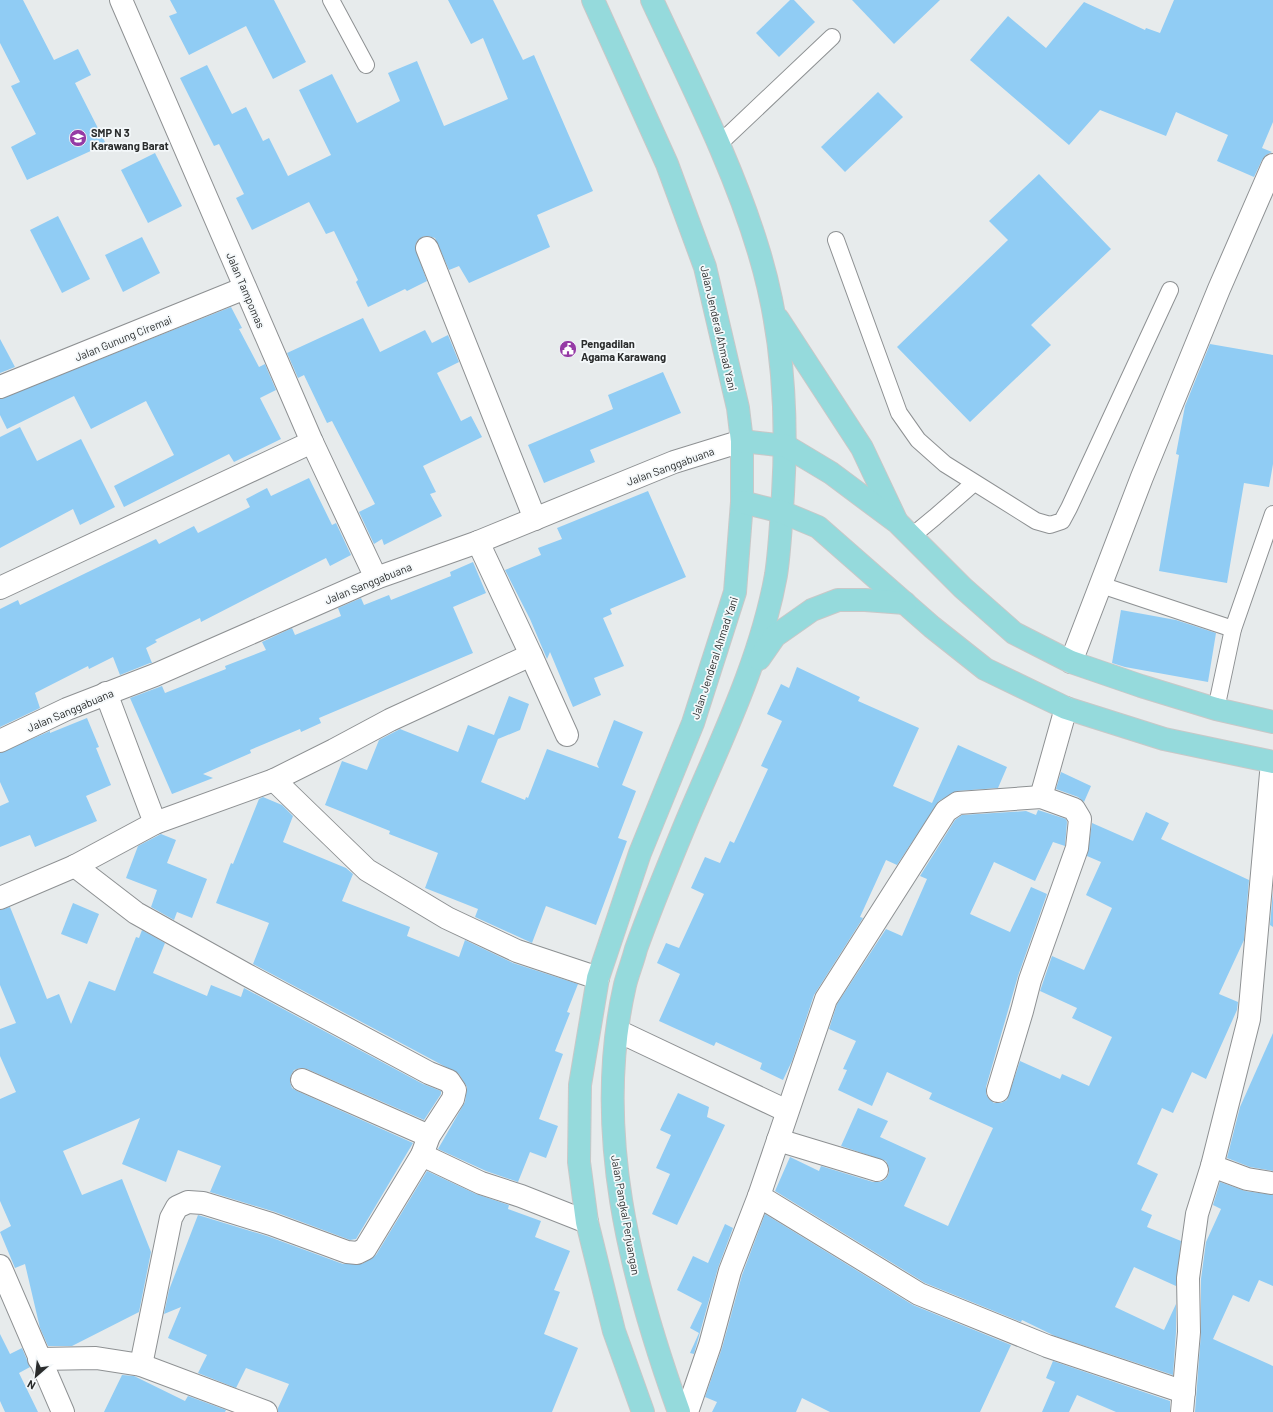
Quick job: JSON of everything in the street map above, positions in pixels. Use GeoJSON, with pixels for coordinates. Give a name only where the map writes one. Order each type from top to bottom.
{"type":"FeatureCollection","features":[{"type":"Feature","properties":{"kind":"main road","name":"Jalan Jenderal Ahmad Yani"},"geometry":{"type":"LineString","coordinates":[[587,1222],[579,1162],[580,1085],[598,978],[640,853],[694,723],[735,592],[742,502],[742,441],[738,408],[705,266],[667,164],[593,0]]}},
{"type":"Feature","properties":{"kind":"main road"},"geometry":{"type":"LineString","coordinates":[[618,1031],[625,983],[648,916],[749,673],[767,615],[776,572],[782,512],[786,446],[784,384],[775,314],[759,251],[719,144],[652,0]]}},
{"type":"Feature","properties":{"kind":"main road"},"geometry":{"type":"LineString","coordinates":[[775,314],[862,448],[905,530]]}},
{"type":"Feature","properties":{"kind":"main road"},"geometry":{"type":"LineString","coordinates":[[742,441],[786,446],[831,473],[905,530],[963,588],[1014,633],[1071,662],[1141,686],[1216,708],[1273,722]]}},
{"type":"Feature","properties":{"kind":"main road"},"geometry":{"type":"LineString","coordinates":[[742,502],[782,512],[818,527],[932,628],[985,669],[1066,708],[1164,739],[1273,762]]}},
{"type":"Feature","properties":{"kind":"main road"},"geometry":{"type":"LineString","coordinates":[[749,673],[775,636],[812,610],[838,600],[865,600],[905,603]]}},
{"type":"Feature","properties":{"kind":"main road","name":"Jalan Pangkal Perjuangan"},"geometry":{"type":"LineString","coordinates":[[618,1031],[612,1083],[614,1157],[632,1262],[659,1355],[679,1412]]}},
{"type":"Feature","properties":{"kind":"main road"},"geometry":{"type":"LineString","coordinates":[[587,1222],[614,1331],[643,1412]]}},
{"type":"Feature","properties":{"kind":"street","name":"Jalan Tampomas"},"geometry":{"type":"LineString","coordinates":[[121,0],[312,442],[376,578]]}},
{"type":"Feature","properties":{"kind":"street"},"geometry":{"type":"LineString","coordinates":[[1071,662],[1145,470],[1273,165]]}},
{"type":"Feature","properties":{"kind":"street"},"geometry":{"type":"LineString","coordinates":[[427,248],[535,519]]}},
{"type":"Feature","properties":{"kind":"street","name":"Jalan Gunung Ciremai"},"geometry":{"type":"LineString","coordinates":[[0,387],[245,288]]}},
{"type":"Feature","properties":{"kind":"street","name":"Jalan Sanggabuana"},"geometry":{"type":"LineString","coordinates":[[0,741],[67,709],[155,675],[376,578],[478,542],[674,462],[742,441]]}},
{"type":"Feature","properties":{"kind":"street"},"geometry":{"type":"LineString","coordinates":[[0,588],[312,442]]}},
{"type":"Feature","properties":{"kind":"street"},"geometry":{"type":"LineString","coordinates":[[478,542],[568,735]]}},
{"type":"Feature","properties":{"kind":"street"},"geometry":{"type":"LineString","coordinates":[[0,898],[75,866],[155,823],[274,780],[390,720],[531,655]]}},
{"type":"Feature","properties":{"kind":"street"},"geometry":{"type":"LineString","coordinates":[[106,693],[155,823]]}},
{"type":"Feature","properties":{"kind":"street"},"geometry":{"type":"LineString","coordinates":[[1041,797],[1066,708]]}},
{"type":"Feature","properties":{"kind":"street"},"geometry":{"type":"LineString","coordinates":[[759,1196],[919,1294],[1183,1402],[1189,1332],[1188,1278],[1196,1214],[1212,1166],[1249,1019],[1273,762]]}},
{"type":"Feature","properties":{"kind":"street"},"geometry":{"type":"LineString","coordinates":[[274,780],[367,870],[447,918],[517,951],[598,978]]}},
{"type":"Feature","properties":{"kind":"street"},"geometry":{"type":"LineString","coordinates":[[687,1412],[710,1345],[730,1271],[759,1196],[826,999],[946,810],[958,802],[1041,797],[1074,809],[1080,819],[1079,833],[1074,854],[1030,980],[998,1091]]}},
{"type":"Feature","properties":{"kind":"street"},"geometry":{"type":"LineString","coordinates":[[75,866],[136,913],[408,1062],[449,1081],[455,1090],[453,1099],[365,1249],[357,1253],[347,1252],[271,1224],[203,1203],[188,1202],[177,1207],[171,1218],[141,1365]]}},
{"type":"Feature","properties":{"kind":"street"},"geometry":{"type":"LineString","coordinates":[[618,1031],[787,1111]]}},
{"type":"Feature","properties":{"kind":"street"},"geometry":{"type":"LineString","coordinates":[[302,1080],[426,1145],[481,1182],[522,1196],[587,1222]]}},
{"type":"Feature","properties":{"kind":"street"},"geometry":{"type":"LineString","coordinates":[[778,1140],[877,1170]]}},
{"type":"Feature","properties":{"kind":"street"},"geometry":{"type":"LineString","coordinates":[[1212,1166],[1247,1179],[1271,1183]]}},
{"type":"Feature","properties":{"kind":"street"},"geometry":{"type":"LineString","coordinates":[[0,1266],[63,1412]]}},
{"type":"Feature","properties":{"kind":"street"},"geometry":{"type":"LineString","coordinates":[[39,1359],[96,1358],[141,1365],[266,1412]]}},
{"type":"Feature","properties":{"kind":"lane"},"geometry":{"type":"LineString","coordinates":[[331,0],[366,65]]}},
{"type":"Feature","properties":{"kind":"lane"},"geometry":{"type":"LineString","coordinates":[[719,144],[832,37]]}},
{"type":"Feature","properties":{"kind":"lane"},"geometry":{"type":"LineString","coordinates":[[836,240],[899,413],[918,440],[945,464],[974,483],[1036,522],[1050,525],[1062,521],[1170,290]]}},
{"type":"Feature","properties":{"kind":"lane"},"geometry":{"type":"LineString","coordinates":[[905,530],[936,518],[974,483]]}},
{"type":"Feature","properties":{"kind":"lane"},"geometry":{"type":"LineString","coordinates":[[1216,708],[1233,629],[1273,514]]}},
{"type":"Feature","properties":{"kind":"lane"},"geometry":{"type":"LineString","coordinates":[[1101,585],[1233,629]]}},
{"type":"Feature","properties":{"kind":"building"},"geometry":{"type":"Polygon","coordinates":[[[0,0],[23,0],[54,60],[78,49],[91,75],[75,83],[106,144],[27,180],[11,147],[36,134],[11,86],[20,82],[0,43],[0,0]]]}},
{"type":"Feature","properties":{"kind":"building"},"geometry":{"type":"Polygon","coordinates":[[[170,0],[274,0],[306,62],[273,79],[246,26],[189,55],[169,16],[177,13],[170,0]]]}},
{"type":"Feature","properties":{"kind":"building"},"geometry":{"type":"Polygon","coordinates":[[[448,0],[493,0],[523,60],[534,55],[593,191],[537,215],[550,247],[469,283],[459,266],[449,270],[435,238],[428,236],[422,237],[417,241],[415,247],[427,281],[407,291],[405,289],[368,307],[356,282],[358,280],[334,231],[326,234],[309,202],[252,230],[236,198],[244,194],[219,144],[214,146],[180,78],[207,65],[232,114],[246,107],[263,141],[269,138],[288,176],[331,155],[299,90],[332,74],[357,123],[400,101],[388,73],[417,61],[444,126],[508,99],[483,38],[471,44],[448,0]]]}},
{"type":"Feature","properties":{"kind":"building"},"geometry":{"type":"Polygon","coordinates":[[[790,0],[794,0],[815,22],[779,57],[756,33],[790,0]]]}},
{"type":"Feature","properties":{"kind":"building"},"geometry":{"type":"Polygon","coordinates":[[[852,0],[940,0],[894,44],[852,0]]]}},
{"type":"Feature","properties":{"kind":"building"},"geometry":{"type":"Polygon","coordinates":[[[1174,0],[1273,0],[1273,122],[1262,148],[1272,152],[1266,155],[1262,160],[1254,177],[1217,161],[1228,135],[1176,112],[1166,136],[1100,110],[1069,145],[970,60],[1008,16],[1046,48],[1084,2],[1145,30],[1146,28],[1160,33],[1174,0]]]}},
{"type":"Feature","properties":{"kind":"building"},"geometry":{"type":"Polygon","coordinates":[[[878,92],[903,117],[845,172],[821,147],[878,92]]]}},
{"type":"Feature","properties":{"kind":"building"},"geometry":{"type":"Polygon","coordinates":[[[155,153],[182,206],[148,223],[121,170],[155,153]]]}},
{"type":"Feature","properties":{"kind":"building"},"geometry":{"type":"Polygon","coordinates":[[[1039,174],[1111,249],[1031,325],[1051,345],[970,422],[897,347],[1008,240],[989,221],[1039,174]]]}},
{"type":"Feature","properties":{"kind":"building"},"geometry":{"type":"Polygon","coordinates":[[[58,216],[90,279],[62,293],[30,230],[58,216]]]}},
{"type":"Feature","properties":{"kind":"building"},"geometry":{"type":"Polygon","coordinates":[[[142,237],[160,273],[123,292],[105,255],[142,237]]]}},
{"type":"Feature","properties":{"kind":"building"},"geometry":{"type":"Polygon","coordinates":[[[231,307],[242,328],[239,329],[259,367],[265,364],[276,390],[260,398],[281,439],[234,462],[229,454],[124,507],[114,486],[174,455],[146,401],[91,429],[74,396],[7,429],[0,415],[0,399],[231,307]]]}},
{"type":"Feature","properties":{"kind":"building"},"geometry":{"type":"Polygon","coordinates":[[[363,318],[380,352],[425,330],[432,343],[448,335],[459,362],[437,373],[461,421],[471,416],[482,437],[423,466],[436,492],[430,494],[442,516],[384,545],[382,539],[374,544],[359,512],[375,504],[332,421],[327,423],[304,375],[298,378],[287,353],[363,318]]]}},
{"type":"Feature","properties":{"kind":"building"},"geometry":{"type":"Polygon","coordinates":[[[0,339],[15,367],[0,373],[0,339]]]}},
{"type":"Feature","properties":{"kind":"building"},"geometry":{"type":"Polygon","coordinates":[[[1210,344],[1273,355],[1273,464],[1269,487],[1244,483],[1227,583],[1159,571],[1179,455],[1176,454],[1185,406],[1210,344]]]}},
{"type":"Feature","properties":{"kind":"building"},"geometry":{"type":"Polygon","coordinates":[[[663,372],[681,413],[590,450],[595,462],[544,483],[528,445],[613,409],[608,395],[663,372]]]}},
{"type":"Feature","properties":{"kind":"building"},"geometry":{"type":"Polygon","coordinates":[[[20,427],[37,461],[81,439],[115,507],[80,525],[73,509],[0,548],[0,437],[20,427]]]}},
{"type":"Feature","properties":{"kind":"building"},"geometry":{"type":"Polygon","coordinates":[[[309,478],[332,525],[336,523],[351,555],[330,566],[326,558],[201,622],[200,618],[155,640],[157,642],[146,648],[152,663],[120,675],[113,657],[89,669],[88,666],[35,693],[40,708],[0,727],[0,609],[18,600],[20,605],[156,539],[159,544],[194,526],[198,533],[250,507],[246,499],[267,488],[271,496],[309,478]]]}},
{"type":"Feature","properties":{"kind":"building"},"geometry":{"type":"Polygon","coordinates":[[[648,491],[686,577],[610,609],[612,614],[603,618],[624,666],[594,678],[601,695],[573,707],[550,652],[547,659],[530,619],[505,570],[541,555],[538,548],[562,539],[557,528],[648,491]]]}},
{"type":"Feature","properties":{"kind":"building"},"geometry":{"type":"Polygon","coordinates":[[[473,562],[486,593],[453,607],[473,653],[319,718],[321,723],[301,732],[300,729],[250,750],[251,753],[203,774],[213,778],[172,794],[130,698],[162,686],[165,693],[226,669],[225,666],[266,650],[262,642],[292,628],[295,635],[341,616],[338,608],[361,598],[364,605],[389,595],[391,600],[451,576],[450,572],[473,562]]]}},
{"type":"Feature","properties":{"kind":"building"},"geometry":{"type":"Polygon","coordinates":[[[1121,610],[1176,620],[1216,633],[1208,682],[1125,667],[1112,663],[1121,610]]]}},
{"type":"Feature","properties":{"kind":"building"},"geometry":{"type":"Polygon","coordinates":[[[797,667],[860,697],[858,701],[919,728],[893,786],[932,803],[958,745],[1007,767],[998,788],[957,791],[939,801],[897,865],[886,860],[860,917],[863,918],[814,995],[792,1061],[783,1080],[760,1069],[762,1063],[716,1042],[714,1046],[659,1021],[680,974],[657,963],[666,943],[679,948],[704,894],[691,888],[705,857],[720,863],[730,841],[734,843],[768,769],[761,766],[782,721],[767,714],[781,684],[789,688],[797,667]]]}},
{"type":"Feature","properties":{"kind":"building"},"geometry":{"type":"Polygon","coordinates":[[[509,696],[529,704],[520,730],[498,739],[481,782],[525,800],[526,797],[528,798],[547,749],[599,768],[597,764],[614,720],[643,732],[622,785],[636,791],[618,838],[627,841],[596,925],[546,906],[532,943],[475,917],[478,909],[425,888],[438,853],[389,834],[390,831],[325,805],[342,761],[367,770],[379,740],[400,729],[458,752],[468,725],[494,735],[509,696]]]}},
{"type":"Feature","properties":{"kind":"building"},"geometry":{"type":"Polygon","coordinates":[[[87,718],[99,747],[96,748],[111,785],[86,796],[97,821],[35,847],[30,835],[0,847],[0,806],[9,802],[0,782],[0,753],[50,731],[50,733],[87,718]]]}},
{"type":"Feature","properties":{"kind":"building"},"geometry":{"type":"Polygon","coordinates":[[[1061,772],[1091,786],[1084,802],[1078,797],[1056,789],[1061,772]]]}},
{"type":"Feature","properties":{"kind":"building"},"geometry":{"type":"Polygon","coordinates":[[[263,797],[282,805],[293,816],[283,842],[346,868],[353,874],[342,901],[410,927],[407,936],[459,957],[465,940],[513,963],[578,984],[567,1012],[570,1013],[555,1051],[563,1054],[539,1119],[558,1126],[546,1158],[530,1152],[518,1182],[486,1171],[438,1149],[465,1102],[467,1087],[459,1074],[253,964],[269,923],[216,903],[231,863],[233,864],[259,799],[263,797]]]}},
{"type":"Feature","properties":{"kind":"building"},"geometry":{"type":"Polygon","coordinates":[[[1038,810],[1066,819],[1065,846],[1053,842],[1035,881],[994,862],[970,914],[1010,932],[1031,887],[1047,894],[1018,976],[986,1087],[986,1094],[994,1103],[1001,1103],[1007,1100],[1020,1061],[1060,1079],[1062,1074],[1089,1086],[1112,1037],[1072,1018],[1077,1008],[1040,991],[1052,956],[1084,970],[1112,908],[1086,895],[1101,862],[1087,856],[1092,823],[1133,841],[1146,812],[1169,823],[1161,839],[1249,880],[1244,940],[1219,994],[1238,1002],[1237,1010],[1206,1079],[1192,1072],[1173,1113],[1162,1108],[1137,1164],[1158,1174],[1141,1210],[1152,1215],[1147,1227],[1181,1241],[1176,1286],[1134,1267],[1115,1307],[1164,1330],[1176,1304],[1173,1375],[1055,1336],[1022,1320],[1021,1322],[925,1283],[775,1191],[790,1157],[819,1171],[821,1166],[873,1182],[880,1182],[886,1179],[889,1173],[889,1168],[886,1161],[841,1146],[858,1108],[888,1121],[880,1137],[926,1158],[904,1206],[948,1226],[993,1128],[929,1099],[932,1093],[887,1072],[872,1106],[838,1090],[847,1070],[843,1069],[856,1041],[829,1029],[837,1004],[886,929],[902,936],[927,879],[920,876],[955,820],[962,815],[1026,811],[1036,815],[1038,810]]]}},
{"type":"Feature","properties":{"kind":"building"},"geometry":{"type":"Polygon","coordinates":[[[161,834],[176,840],[167,863],[207,879],[192,918],[177,912],[174,920],[151,907],[157,890],[126,878],[138,846],[161,834]]]}},
{"type":"Feature","properties":{"kind":"building"},"geometry":{"type":"Polygon","coordinates":[[[1273,891],[1273,927],[1270,925],[1273,891]]]}},
{"type":"Feature","properties":{"kind":"building"},"geometry":{"type":"Polygon","coordinates":[[[73,903],[99,914],[87,944],[61,934],[73,903]]]}},
{"type":"Feature","properties":{"kind":"building"},"geometry":{"type":"Polygon","coordinates":[[[10,907],[47,999],[59,994],[71,1024],[89,981],[115,991],[136,937],[139,938],[142,930],[165,943],[153,973],[207,996],[211,985],[241,997],[244,988],[423,1084],[441,1091],[441,1094],[424,1120],[307,1069],[300,1068],[294,1070],[291,1075],[290,1082],[292,1088],[297,1091],[413,1143],[356,1239],[350,1240],[275,1212],[210,1192],[221,1166],[178,1150],[166,1182],[122,1164],[140,1118],[63,1151],[82,1195],[122,1179],[151,1252],[139,1312],[72,1346],[48,1346],[40,1328],[25,1264],[15,1268],[0,1232],[11,1226],[0,1201],[0,1099],[16,1092],[0,1056],[0,1029],[16,1023],[0,985],[0,910],[10,907]]]}},
{"type":"Feature","properties":{"kind":"building"},"geometry":{"type":"Polygon","coordinates":[[[1273,1033],[1273,1171],[1250,1167],[1227,1158],[1240,1107],[1273,1033]]]}},
{"type":"Feature","properties":{"kind":"building"},"geometry":{"type":"Polygon","coordinates":[[[678,1093],[709,1107],[707,1117],[725,1125],[677,1225],[652,1214],[670,1174],[656,1168],[671,1135],[660,1130],[678,1093]]]}},
{"type":"Feature","properties":{"kind":"building"},"geometry":{"type":"Polygon","coordinates":[[[427,1171],[476,1194],[509,1205],[508,1209],[541,1221],[535,1237],[570,1251],[554,1290],[560,1292],[544,1334],[578,1348],[552,1412],[278,1412],[278,1408],[289,1384],[246,1368],[236,1388],[198,1373],[207,1355],[168,1338],[181,1307],[164,1314],[169,1290],[198,1215],[267,1236],[343,1264],[362,1264],[376,1255],[427,1171]]]}},
{"type":"Feature","properties":{"kind":"building"},"geometry":{"type":"Polygon","coordinates":[[[1220,1182],[1245,1191],[1273,1195],[1273,1286],[1259,1280],[1249,1302],[1233,1295],[1213,1339],[1273,1366],[1273,1412],[1195,1412],[1201,1333],[1201,1279],[1206,1242],[1221,1209],[1213,1205],[1220,1182]]]}},
{"type":"Feature","properties":{"kind":"building"},"geometry":{"type":"Polygon","coordinates":[[[765,1214],[913,1305],[1011,1345],[980,1412],[830,1412],[802,1398],[796,1412],[712,1412],[717,1402],[705,1397],[722,1348],[742,1275],[765,1214]]]}},
{"type":"Feature","properties":{"kind":"building"},"geometry":{"type":"Polygon","coordinates":[[[725,1224],[733,1228],[718,1268],[694,1354],[690,1353],[699,1333],[690,1328],[702,1303],[677,1290],[693,1256],[708,1263],[725,1224]]]}},
{"type":"Feature","properties":{"kind":"building"},"geometry":{"type":"Polygon","coordinates":[[[0,1334],[10,1354],[22,1348],[30,1367],[19,1373],[38,1412],[5,1412],[0,1401],[0,1334]]]}},
{"type":"Feature","properties":{"kind":"building"},"geometry":{"type":"Polygon","coordinates":[[[1053,1361],[1170,1401],[1170,1412],[1116,1412],[1077,1395],[1069,1412],[1042,1412],[1055,1382],[1046,1378],[1053,1361]]]}},
{"type":"Feature","properties":{"kind":"building"},"geometry":{"type":"Polygon","coordinates":[[[122,1375],[134,1376],[185,1401],[188,1396],[226,1410],[225,1412],[104,1412],[122,1375]]]}},
{"type":"Feature","properties":{"kind":"place","name":"SMP N 3 Karawang Barat"},"geometry":{"type":"Point","coordinates":[78,138]}},
{"type":"Feature","properties":{"kind":"place","name":"Pengadilan Agama Karawang"},"geometry":{"type":"Point","coordinates":[568,349]}}]}
